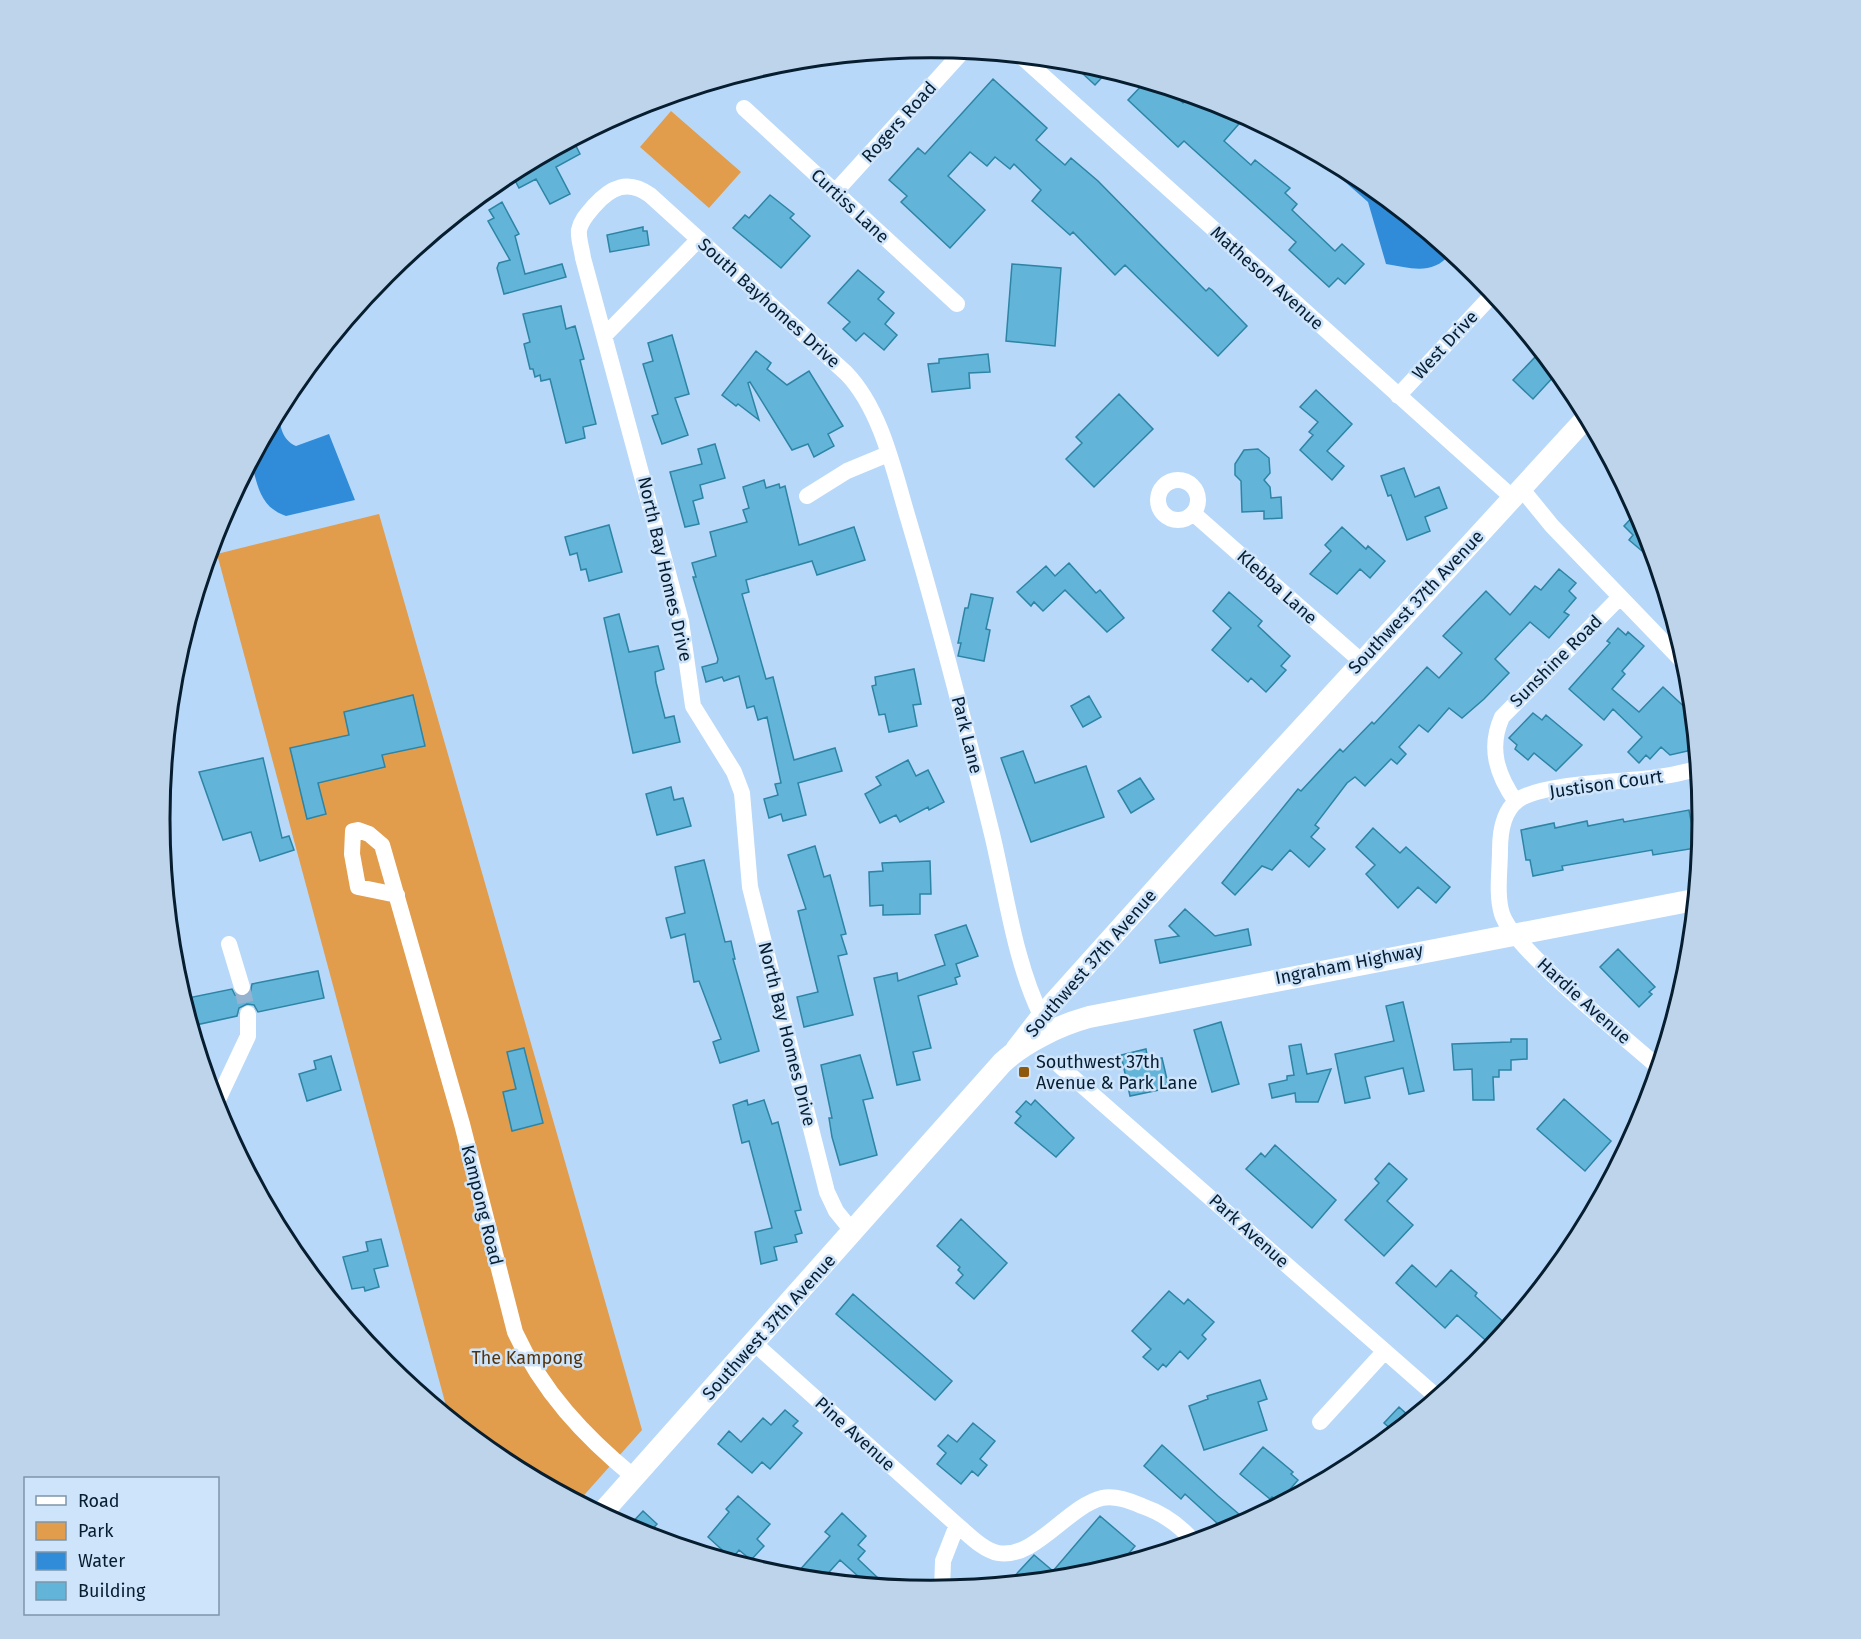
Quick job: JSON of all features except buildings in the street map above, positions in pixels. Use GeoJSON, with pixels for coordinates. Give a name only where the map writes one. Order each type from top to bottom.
{"type":"FeatureCollection","features":[{"type":"Feature","properties":{"kind":"main road","name":"Ingraham Highway"},"geometry":{"type":"LineString","coordinates":[[1012,1054],[1067,1024],[1089,1017],[1512,933],[1687,901]]}},
{"type":"Feature","properties":{"kind":"main road","name":"Southwest 37th Avenue"},"geometry":{"type":"LineString","coordinates":[[606,1508],[1012,1054]]}},
{"type":"Feature","properties":{"kind":"street","name":"Rogers Road"},"geometry":{"type":"LineString","coordinates":[[835,192],[956,59]]}},
{"type":"Feature","properties":{"kind":"street","name":"Matheson Avenue"},"geometry":{"type":"LineString","coordinates":[[1031,65],[1398,396],[1517,493],[1672,651]]}},
{"type":"Feature","properties":{"kind":"street","name":"Curtiss Lane"},"geometry":{"type":"LineString","coordinates":[[744,108],[957,304]]}},
{"type":"Feature","properties":{"kind":"street","name":"South Bayhomes Drive"},"geometry":{"type":"LineString","coordinates":[[618,186],[627,185],[644,190],[854,381],[872,415],[888,454]]}},
{"type":"Feature","properties":{"kind":"street","name":"North Bay Homes Drive"},"geometry":{"type":"LineString","coordinates":[[618,186],[600,199],[579,228],[583,258],[681,621],[693,706],[735,772],[742,793],[750,887],[827,1192],[836,1211],[853,1233]]}},
{"type":"Feature","properties":{"kind":"street"},"geometry":{"type":"LineString","coordinates":[[605,335],[699,239]]}},
{"type":"Feature","properties":{"kind":"street","name":"West Drive"},"geometry":{"type":"LineString","coordinates":[[1398,396],[1487,301]]}},
{"type":"Feature","properties":{"kind":"street","name":"Southwest 37th Avenue"},"geometry":{"type":"LineString","coordinates":[[1012,1054],[1042,1017],[1361,662],[1580,424]]}},
{"type":"Feature","properties":{"kind":"street"},"geometry":{"type":"LineString","coordinates":[[807,496],[846,471],[888,454]]}},
{"type":"Feature","properties":{"kind":"street","name":"Park Lane"},"geometry":{"type":"LineString","coordinates":[[888,454],[966,730],[1023,969],[1042,1017]]}},
{"type":"Feature","properties":{"kind":"street","name":"Klebba Lane"},"geometry":{"type":"LineString","coordinates":[[1193,513],[1361,662]]}},
{"type":"Feature","properties":{"kind":"street","name":"Sunshine Road"},"geometry":{"type":"LineString","coordinates":[[1516,802],[1499,775],[1495,756],[1496,735],[1502,717],[1619,598]]}},
{"type":"Feature","properties":{"kind":"street","name":"Justison Court"},"geometry":{"type":"LineString","coordinates":[[1516,802],[1532,795],[1562,788],[1651,778],[1690,770]]}},
{"type":"Feature","properties":{"kind":"street"},"geometry":{"type":"LineString","coordinates":[[1512,933],[1501,906],[1500,846],[1504,820],[1516,802]]}},
{"type":"Feature","properties":{"kind":"street","name":"Kampong Road"},"geometry":{"type":"LineString","coordinates":[[397,895],[462,1124],[515,1332],[527,1359],[557,1402],[591,1439],[634,1477]]}},
{"type":"Feature","properties":{"kind":"street","name":"Hardie Avenue"},"geometry":{"type":"LineString","coordinates":[[1512,933],[1537,959],[1652,1061]]}},
{"type":"Feature","properties":{"kind":"street"},"geometry":{"type":"LineString","coordinates":[[229,944],[242,987]]}},
{"type":"Feature","properties":{"kind":"street"},"geometry":{"type":"LineString","coordinates":[[221,1094],[248,1036],[248,1014]]}},
{"type":"Feature","properties":{"kind":"street","name":"Park Avenue"},"geometry":{"type":"LineString","coordinates":[[1060,1066],[1432,1392]]}},
{"type":"Feature","properties":{"kind":"street","name":"Pine Avenue"},"geometry":{"type":"LineString","coordinates":[[754,1343],[957,1525],[989,1550],[1010,1553],[1032,1544],[1089,1504],[1102,1498],[1113,1497],[1141,1505],[1168,1518],[1187,1536]]}},
{"type":"Feature","properties":{"kind":"street"},"geometry":{"type":"LineString","coordinates":[[1320,1422],[1384,1352]]}},
{"type":"Feature","properties":{"kind":"street"},"geometry":{"type":"LineString","coordinates":[[942,1580],[943,1561],[951,1535],[957,1525]]}},
{"type":"Feature","properties":{"kind":"green space"},"geometry":{"type":"Polygon","coordinates":[[[671,111],[741,172],[709,208],[640,147],[671,111]]]}},
{"type":"Feature","properties":{"kind":"green space","name":"The Kampong"},"geometry":{"type":"Polygon","coordinates":[[[379,514],[642,1430],[583,1496],[550,1479],[508,1452],[446,1406],[218,554],[379,514]]]}},
{"type":"Feature","properties":{"kind":"water"},"geometry":{"type":"Polygon","coordinates":[[[1345,182],[1394,216],[1445,259],[1437,265],[1421,269],[1386,264],[1368,202],[1345,182]]]}},
{"type":"Feature","properties":{"kind":"water"},"geometry":{"type":"Polygon","coordinates":[[[280,424],[287,440],[296,446],[329,434],[355,500],[286,516],[277,512],[265,501],[254,472],[280,424]]]}},
{"type":"Feature","properties":{"kind":"tunnel"},"geometry":{"type":"LineString","coordinates":[[242,987],[248,1014]]}},
{"type":"Feature","properties":{"kind":"place","name":"Southwest 37th Avenue & Park Lane"},"geometry":{"type":"Point","coordinates":[1024,1072]}}]}
